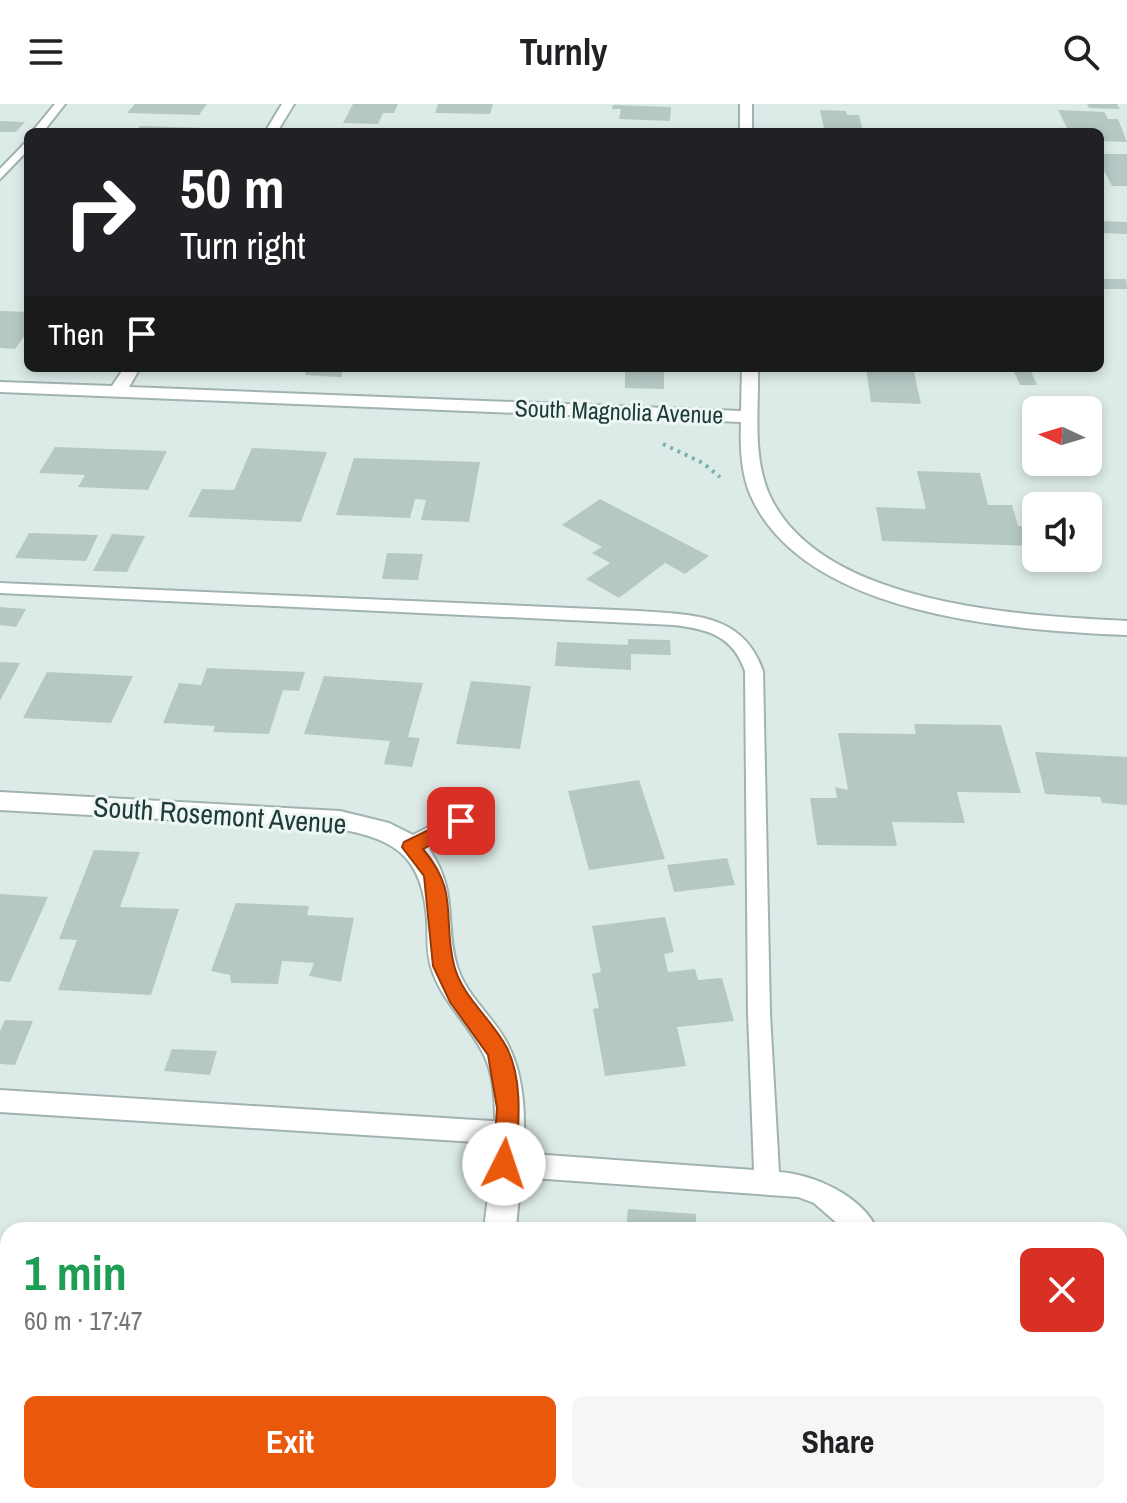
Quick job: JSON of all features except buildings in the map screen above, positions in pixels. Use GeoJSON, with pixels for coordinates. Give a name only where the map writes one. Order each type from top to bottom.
{"type":"FeatureCollection","features":[{"type":"Feature","properties":{"kind":"street"},"geometry":{"type":"LineString","coordinates":[[273,128],[288,104]]}},
{"type":"Feature","properties":{"kind":"street"},"geometry":{"type":"LineString","coordinates":[[746,104],[746,128]]}},
{"type":"Feature","properties":{"kind":"street"},"geometry":{"type":"LineString","coordinates":[[118,391],[130,372]]}},
{"type":"Feature","properties":{"kind":"street"},"geometry":{"type":"LineString","coordinates":[[750,372],[751,417]]}},
{"type":"Feature","properties":{"kind":"street","name":"South Magnolia Avenue"},"geometry":{"type":"LineString","coordinates":[[0,387],[751,417],[753,473],[760,496],[778,527],[822,561],[882,590],[959,614],[1127,628]]}},
{"type":"Feature","properties":{"kind":"street","name":"South Rosemont Avenue"},"geometry":{"type":"LineString","coordinates":[[0,801],[340,820],[383,828],[418,855]]}},
{"type":"Feature","properties":{"kind":"street"},"geometry":{"type":"LineString","coordinates":[[461,821],[418,855],[438,892],[444,966],[457,996],[498,1052],[508,1108],[500,1222]]}},
{"type":"Feature","properties":{"kind":"lane"},"geometry":{"type":"LineString","coordinates":[[40,128],[60,104]]}},
{"type":"Feature","properties":{"kind":"lane"},"geometry":{"type":"LineString","coordinates":[[0,176],[24,148]]}},
{"type":"Feature","properties":{"kind":"lane"},"geometry":{"type":"LineString","coordinates":[[0,588],[639,617],[707,624],[726,630],[751,656],[754,671],[759,1014],[767,1183]]}},
{"type":"Feature","properties":{"kind":"lane"},"geometry":{"type":"LineString","coordinates":[[0,1101],[507,1133]]}},
{"type":"Feature","properties":{"kind":"lane"},"geometry":{"type":"LineString","coordinates":[[504,1164],[798,1185],[823,1194],[855,1222]]}},
{"type":"Feature","properties":{"kind":"path"},"geometry":{"type":"LineString","coordinates":[[653,439],[703,463],[723,479]]}},
{"type":"Feature","properties":{"kind":"route"},"geometry":{"type":"LineString","coordinates":[[461,821],[411,847],[433,873],[438,892],[444,966],[457,996],[498,1052],[508,1108],[504,1164]]}}]}
